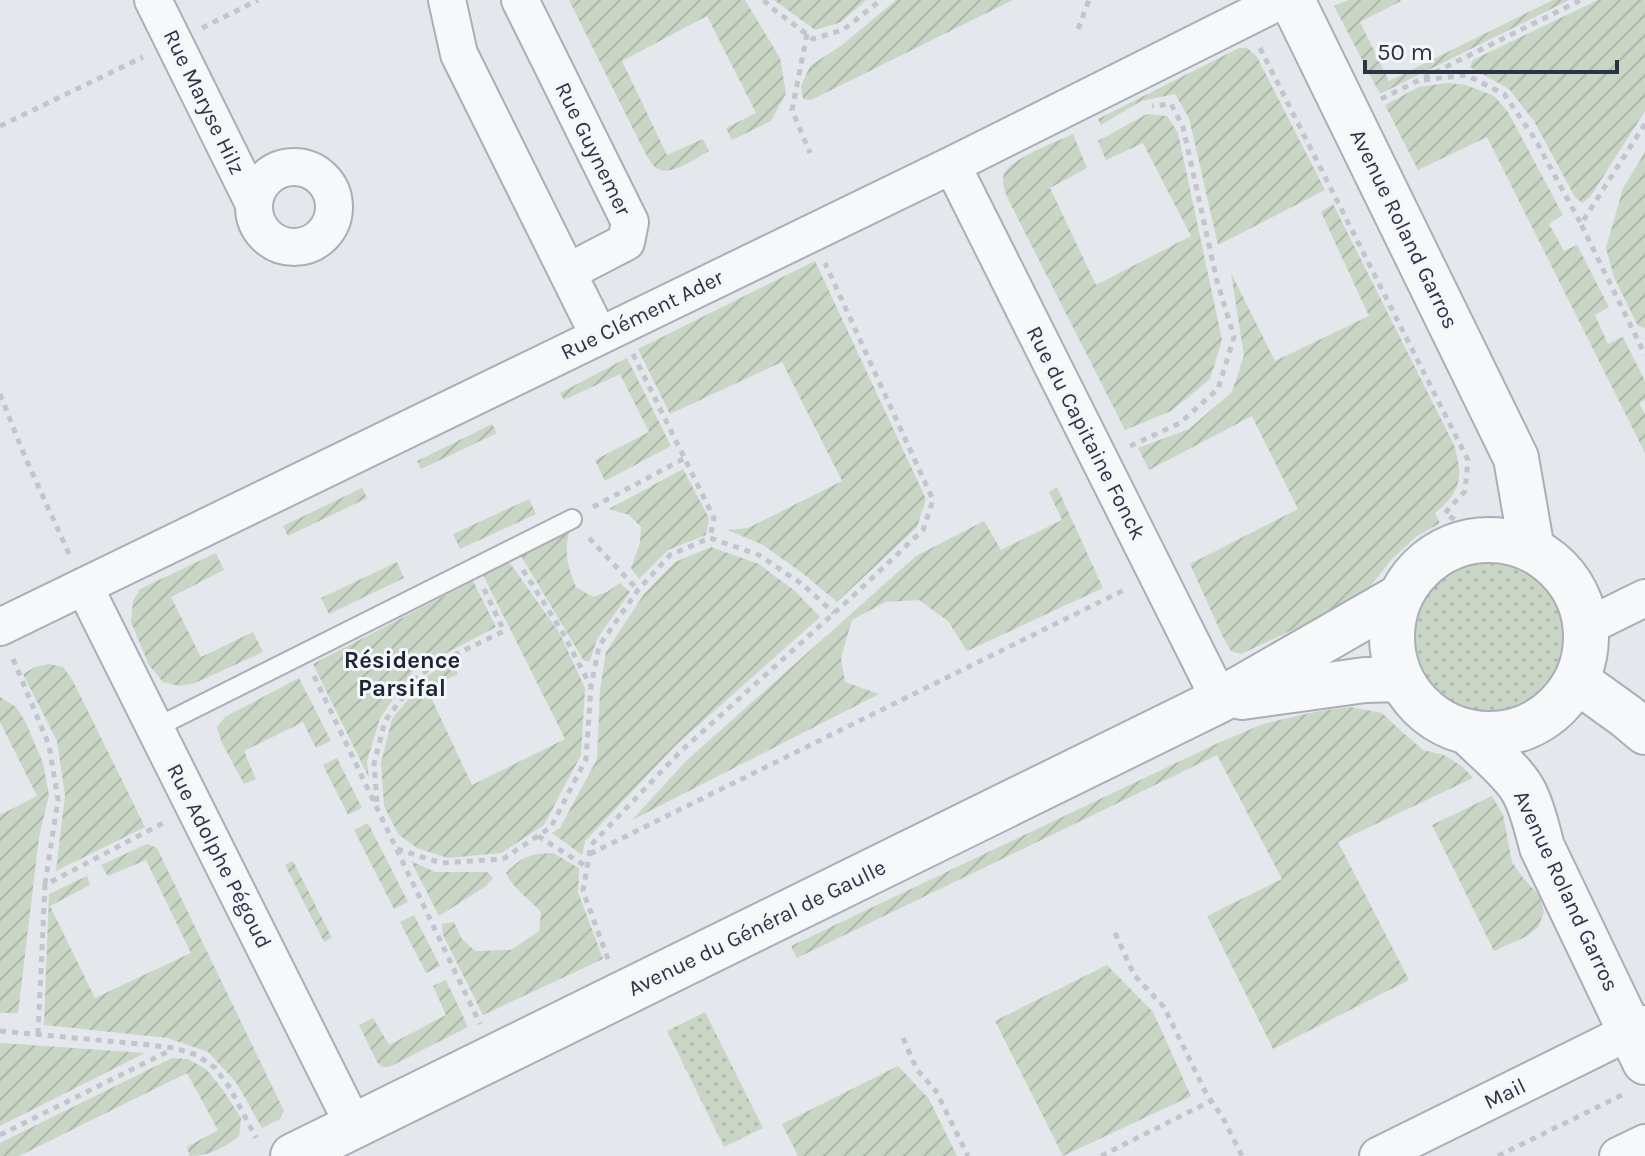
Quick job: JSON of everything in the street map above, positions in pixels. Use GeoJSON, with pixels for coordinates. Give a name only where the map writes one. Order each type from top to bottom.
{"type":"FeatureCollection","features":[{"type":"Feature","properties":{"kind":"street","name":"Rue Maryse Hilz"},"geometry":{"type":"LineString","coordinates":[[153,0],[254,204]]}},
{"type":"Feature","properties":{"kind":"street"},"geometry":{"type":"LineString","coordinates":[[447,0],[459,54],[568,272],[609,331]]}},
{"type":"Feature","properties":{"kind":"street","name":"Rue Guynemer"},"geometry":{"type":"LineString","coordinates":[[520,0],[630,222],[626,242],[568,272]]}},
{"type":"Feature","properties":{"kind":"street","name":"Rue Clément Ader"},"geometry":{"type":"LineString","coordinates":[[0,627],[952,165],[1282,0]]}},
{"type":"Feature","properties":{"kind":"street","name":"Avenue Roland Garros"},"geometry":{"type":"LineString","coordinates":[[1292,0],[1516,458],[1532,550]]}},
{"type":"Feature","properties":{"kind":"street","name":"Rue du Capitaine Fonck"},"geometry":{"type":"LineString","coordinates":[[952,165],[1220,700]]}},
{"type":"Feature","properties":{"kind":"street"},"geometry":{"type":"LineString","coordinates":[[1482,540],[1516,458]]}},
{"type":"Feature","properties":{"kind":"street"},"geometry":{"type":"LineString","coordinates":[[1482,540],[1507,541],[1532,550],[1552,563],[1569,581],[1580,603],[1586,627],[1585,654],[1576,680],[1562,701],[1543,718],[1519,729],[1494,734],[1451,727],[1436,719],[1416,701],[1401,679],[1394,659],[1392,637],[1394,616],[1401,596],[1426,563],[1461,544],[1482,540]]}},
{"type":"Feature","properties":{"kind":"street","name":"Rue Adolphe Pégoud"},"geometry":{"type":"LineString","coordinates":[[84,586],[354,1126]]}},
{"type":"Feature","properties":{"kind":"street","name":"Avenue du Général de Gaulle"},"geometry":{"type":"LineString","coordinates":[[275,1147],[354,1126],[1220,700],[1401,596]]}},
{"type":"Feature","properties":{"kind":"street"},"geometry":{"type":"LineString","coordinates":[[1586,627],[1645,598]]}},
{"type":"Feature","properties":{"kind":"street","name":"Avenue du Général de Gaulle"},"geometry":{"type":"LineString","coordinates":[[1220,700],[1365,680],[1401,679]]}},
{"type":"Feature","properties":{"kind":"street"},"geometry":{"type":"LineString","coordinates":[[1576,680],[1645,732]]}},
{"type":"Feature","properties":{"kind":"street","name":"Avenue Roland Garros"},"geometry":{"type":"LineString","coordinates":[[1468,732],[1524,791],[1542,847],[1638,1052]]}},
{"type":"Feature","properties":{"kind":"street","name":"Mail"},"geometry":{"type":"LineString","coordinates":[[1378,1156],[1638,1052]]}},
{"type":"Feature","properties":{"kind":"street"},"geometry":{"type":"LineString","coordinates":[[1618,1156],[1645,1143]]}},
{"type":"Feature","properties":{"kind":"lane"},"geometry":{"type":"LineString","coordinates":[[155,728],[572,519]]}},
{"type":"Feature","properties":{"kind":"path"},"geometry":{"type":"LineString","coordinates":[[0,126],[258,0]]}},
{"type":"Feature","properties":{"kind":"path"},"geometry":{"type":"LineString","coordinates":[[764,0],[813,39],[843,30],[881,0]]}},
{"type":"Feature","properties":{"kind":"path"},"geometry":{"type":"LineString","coordinates":[[1078,29],[1089,0]]}},
{"type":"Feature","properties":{"kind":"path"},"geometry":{"type":"LineString","coordinates":[[1348,115],[1581,0]]}},
{"type":"Feature","properties":{"kind":"path"},"geometry":{"type":"LineString","coordinates":[[1246,18],[1468,460],[1465,491],[1445,513],[1482,540]]}},
{"type":"Feature","properties":{"kind":"path"},"geometry":{"type":"LineString","coordinates":[[807,34],[792,110],[810,153]]}},
{"type":"Feature","properties":{"kind":"path"},"geometry":{"type":"LineString","coordinates":[[1419,80],[1466,75],[1504,94],[1535,139],[1581,224],[1645,355]]}},
{"type":"Feature","properties":{"kind":"path"},"geometry":{"type":"LineString","coordinates":[[1100,460],[1180,423],[1218,389],[1234,337],[1217,281],[1183,127],[1171,104],[1145,106]]}},
{"type":"Feature","properties":{"kind":"path"},"geometry":{"type":"LineString","coordinates":[[1581,224],[1645,124]]}},
{"type":"Feature","properties":{"kind":"path"},"geometry":{"type":"LineString","coordinates":[[610,964],[583,891],[591,845],[680,752],[923,530],[933,500],[811,233]]}},
{"type":"Feature","properties":{"kind":"path"},"geometry":{"type":"LineString","coordinates":[[609,331],[685,458],[714,518],[710,538]]}},
{"type":"Feature","properties":{"kind":"path"},"geometry":{"type":"LineString","coordinates":[[0,394],[84,586]]}},
{"type":"Feature","properties":{"kind":"path"},"geometry":{"type":"LineString","coordinates":[[638,590],[572,519],[685,458]]}},
{"type":"Feature","properties":{"kind":"path"},"geometry":{"type":"LineString","coordinates":[[397,849],[441,863],[503,859],[551,827],[586,759],[591,686],[599,646],[638,590],[670,555],[710,538],[759,555],[802,584],[834,613]]}},
{"type":"Feature","properties":{"kind":"path"},"geometry":{"type":"LineString","coordinates":[[510,550],[563,633],[591,686]]}},
{"type":"Feature","properties":{"kind":"path"},"geometry":{"type":"LineString","coordinates":[[377,807],[374,764],[385,721],[419,675],[504,631],[474,568]]}},
{"type":"Feature","properties":{"kind":"path"},"geometry":{"type":"LineString","coordinates":[[589,855],[1157,573]]}},
{"type":"Feature","properties":{"kind":"path"},"geometry":{"type":"LineString","coordinates":[[0,627],[49,745],[58,800],[45,885],[38,1034]]}},
{"type":"Feature","properties":{"kind":"path"},"geometry":{"type":"LineString","coordinates":[[303,653],[482,1027]]}},
{"type":"Feature","properties":{"kind":"path"},"geometry":{"type":"LineString","coordinates":[[45,885],[194,806]]}},
{"type":"Feature","properties":{"kind":"path"},"geometry":{"type":"LineString","coordinates":[[538,836],[587,867]]}},
{"type":"Feature","properties":{"kind":"path"},"geometry":{"type":"LineString","coordinates":[[1115,933],[1134,975],[1164,1007],[1242,1156]]}},
{"type":"Feature","properties":{"kind":"path"},"geometry":{"type":"LineString","coordinates":[[0,1031],[174,1048],[197,1055],[215,1068],[275,1147]]}},
{"type":"Feature","properties":{"kind":"path"},"geometry":{"type":"LineString","coordinates":[[903,1038],[917,1070],[936,1091],[968,1156]]}},
{"type":"Feature","properties":{"kind":"path"},"geometry":{"type":"LineString","coordinates":[[0,1135],[174,1048]]}},
{"type":"Feature","properties":{"kind":"path"},"geometry":{"type":"LineString","coordinates":[[1498,1156],[1638,1052]]}},
{"type":"Feature","properties":{"kind":"path"},"geometry":{"type":"LineString","coordinates":[[1101,1156],[1211,1101]]}},
{"type":"Feature","properties":{"kind":"green space"},"geometry":{"type":"Polygon","coordinates":[[[569,0],[745,0],[780,58],[786,93],[771,121],[732,140],[726,128],[756,113],[707,16],[622,61],[667,155],[703,139],[709,151],[682,166],[661,170],[653,165],[641,145],[569,0]]]}},
{"type":"Feature","properties":{"kind":"green space"},"geometry":{"type":"Polygon","coordinates":[[[774,0],[866,0],[841,22],[815,30],[774,0]]]}},
{"type":"Feature","properties":{"kind":"green space"},"geometry":{"type":"Polygon","coordinates":[[[896,0],[1013,0],[811,100],[803,99],[801,86],[810,66],[842,45],[896,0]]]}},
{"type":"Feature","properties":{"kind":"green space"},"geometry":{"type":"Polygon","coordinates":[[[1348,0],[1401,1],[1360,22],[1389,81],[1553,0],[1569,0],[1380,94],[1334,6],[1348,0]]]}},
{"type":"Feature","properties":{"kind":"green space"},"geometry":{"type":"Polygon","coordinates":[[[1598,0],[1645,0],[1645,111],[1590,197],[1582,203],[1575,197],[1534,121],[1509,89],[1470,67],[1473,60],[1598,0]]]}},
{"type":"Feature","properties":{"kind":"green space"},"geometry":{"type":"Polygon","coordinates":[[[1239,48],[1247,48],[1257,57],[1325,190],[1218,245],[1189,118],[1175,94],[1141,101],[1101,125],[1098,119],[1239,48]]]}},
{"type":"Feature","properties":{"kind":"green space"},"geometry":{"type":"Polygon","coordinates":[[[1447,83],[1466,85],[1494,96],[1508,112],[1563,215],[1549,224],[1564,251],[1577,245],[1609,307],[1595,315],[1608,344],[1623,337],[1645,381],[1645,400],[1639,403],[1645,414],[1645,453],[1487,137],[1418,170],[1385,105],[1419,87],[1447,83]]]}},
{"type":"Feature","properties":{"kind":"green space"},"geometry":{"type":"Polygon","coordinates":[[[1147,114],[1167,116],[1178,133],[1222,340],[1210,379],[1171,411],[1125,430],[1008,199],[1003,180],[1008,168],[1015,162],[1073,134],[1087,168],[1050,188],[1096,285],[1191,236],[1143,143],[1106,160],[1098,141],[1147,114]]]}},
{"type":"Feature","properties":{"kind":"green space"},"geometry":{"type":"Polygon","coordinates":[[[1645,152],[1645,328],[1638,326],[1614,277],[1606,248],[1623,188],[1645,152]]]}},
{"type":"Feature","properties":{"kind":"green space"},"geometry":{"type":"Polygon","coordinates":[[[1333,204],[1454,445],[1459,466],[1458,483],[1451,498],[1435,513],[1440,523],[1417,536],[1392,559],[1364,594],[1241,654],[1231,651],[1223,637],[1190,564],[1298,509],[1252,416],[1149,470],[1138,448],[1189,429],[1232,392],[1244,355],[1231,273],[1275,361],[1369,316],[1321,212],[1333,204]]]}},
{"type":"Feature","properties":{"kind":"green space"},"geometry":{"type":"Polygon","coordinates":[[[815,261],[926,499],[917,527],[837,602],[763,545],[728,530],[748,528],[842,481],[782,362],[670,414],[638,349],[815,261]]]}},
{"type":"Feature","properties":{"kind":"green space"},"geometry":{"type":"Polygon","coordinates":[[[627,358],[671,446],[605,481],[595,460],[649,432],[620,374],[564,400],[560,393],[627,358]]]}},
{"type":"Feature","properties":{"kind":"green space"},"geometry":{"type":"Polygon","coordinates":[[[492,424],[497,433],[421,469],[417,461],[492,424]]]}},
{"type":"Feature","properties":{"kind":"green space"},"geometry":{"type":"Polygon","coordinates":[[[683,469],[709,518],[706,535],[668,550],[639,579],[631,568],[640,543],[641,527],[629,515],[609,509],[683,469]]]}},
{"type":"Feature","properties":{"kind":"green space"},"geometry":{"type":"Polygon","coordinates":[[[1057,487],[1103,588],[967,651],[948,621],[919,600],[885,602],[852,620],[841,658],[845,682],[879,694],[632,820],[686,761],[916,556],[984,521],[1001,550],[1062,520],[1049,492],[1057,487]]]}},
{"type":"Feature","properties":{"kind":"green space"},"geometry":{"type":"Polygon","coordinates":[[[362,488],[367,498],[288,536],[283,526],[362,488]]]}},
{"type":"Feature","properties":{"kind":"green space"},"geometry":{"type":"Polygon","coordinates":[[[529,499],[536,514],[460,549],[453,534],[529,499]]]}},
{"type":"Feature","properties":{"kind":"green space"},"geometry":{"type":"Polygon","coordinates":[[[571,526],[567,557],[576,587],[593,597],[620,583],[630,592],[597,639],[590,661],[584,661],[518,551],[571,526]]]}},
{"type":"Feature","properties":{"kind":"green space"},"geometry":{"type":"Polygon","coordinates":[[[711,547],[759,564],[795,591],[820,617],[677,744],[585,841],[582,855],[552,833],[560,828],[597,759],[600,690],[606,652],[644,594],[675,562],[711,547]]]}},
{"type":"Feature","properties":{"kind":"green space"},"geometry":{"type":"Polygon","coordinates":[[[216,553],[224,570],[171,597],[201,657],[253,632],[263,652],[195,683],[179,686],[163,682],[149,665],[131,622],[133,601],[140,589],[216,553]]]}},
{"type":"Feature","properties":{"kind":"green space"},"geometry":{"type":"Polygon","coordinates":[[[507,559],[559,632],[585,688],[581,755],[544,825],[501,853],[448,858],[417,848],[398,834],[384,806],[381,763],[392,719],[428,675],[452,661],[458,674],[427,689],[472,785],[565,739],[481,571],[507,559]]]}},
{"type":"Feature","properties":{"kind":"green space"},"geometry":{"type":"Polygon","coordinates":[[[397,562],[404,578],[329,614],[321,598],[397,562]]]}},
{"type":"Feature","properties":{"kind":"green space"},"geometry":{"type":"Polygon","coordinates":[[[1488,563],[1517,569],[1542,586],[1559,611],[1565,640],[1559,669],[1542,694],[1517,711],[1488,717],[1459,711],[1434,694],[1417,669],[1411,640],[1417,611],[1434,586],[1459,569],[1488,563]]]}},
{"type":"Feature","properties":{"kind":"green space"},"geometry":{"type":"Polygon","coordinates":[[[473,581],[496,627],[414,670],[380,718],[367,761],[369,778],[313,664],[473,581]]]}},
{"type":"Feature","properties":{"kind":"green space"},"geometry":{"type":"Polygon","coordinates":[[[49,664],[63,667],[73,681],[145,827],[56,871],[65,795],[57,741],[23,674],[49,664]]]}},
{"type":"Feature","properties":{"kind":"green space"},"geometry":{"type":"Polygon","coordinates":[[[299,678],[331,741],[316,748],[303,722],[244,751],[256,779],[244,784],[217,727],[225,717],[299,678]]]}},
{"type":"Feature","properties":{"kind":"green space"},"geometry":{"type":"Polygon","coordinates":[[[0,697],[16,707],[26,723],[43,763],[49,795],[39,837],[18,1013],[0,1013],[0,815],[37,796],[0,722],[0,697]]]}},
{"type":"Feature","properties":{"kind":"green space"},"geometry":{"type":"Polygon","coordinates":[[[1350,707],[1382,713],[1423,750],[1444,755],[1463,767],[1473,778],[1338,842],[1409,980],[1273,1049],[1207,916],[1282,879],[1217,755],[797,958],[791,946],[1216,744],[1263,724],[1350,707]]]}},
{"type":"Feature","properties":{"kind":"green space"},"geometry":{"type":"Polygon","coordinates":[[[337,758],[362,808],[348,815],[323,765],[337,758]]]}},
{"type":"Feature","properties":{"kind":"green space"},"geometry":{"type":"Polygon","coordinates":[[[1492,796],[1503,815],[1512,862],[1539,895],[1544,912],[1538,927],[1527,936],[1494,951],[1432,825],[1492,796]]]}},
{"type":"Feature","properties":{"kind":"green space"},"geometry":{"type":"Polygon","coordinates":[[[368,823],[408,902],[394,909],[354,830],[368,823]]]}},
{"type":"Feature","properties":{"kind":"green space"},"geometry":{"type":"Polygon","coordinates":[[[147,844],[157,848],[284,1111],[280,1119],[262,1128],[236,1082],[208,1052],[168,1038],[44,1025],[49,894],[87,876],[90,885],[50,906],[95,998],[191,953],[146,860],[108,876],[101,865],[147,844]]]}},
{"type":"Feature","properties":{"kind":"green space"},"geometry":{"type":"Polygon","coordinates":[[[553,853],[579,868],[578,892],[603,959],[483,1015],[443,935],[442,924],[454,922],[462,939],[475,951],[511,950],[539,931],[541,912],[517,889],[506,873],[527,857],[553,853]]]}},
{"type":"Feature","properties":{"kind":"green space"},"geometry":{"type":"Polygon","coordinates":[[[293,861],[332,938],[324,942],[285,865],[293,861]]]}},
{"type":"Feature","properties":{"kind":"green space"},"geometry":{"type":"Polygon","coordinates":[[[411,861],[435,872],[487,872],[493,878],[486,886],[439,916],[411,861]]]}},
{"type":"Feature","properties":{"kind":"green space"},"geometry":{"type":"Polygon","coordinates":[[[414,915],[440,966],[426,973],[400,922],[414,915]]]}},
{"type":"Feature","properties":{"kind":"green space"},"geometry":{"type":"Polygon","coordinates":[[[1107,965],[1153,1012],[1191,1096],[1063,1156],[995,1021],[1107,965]]]}},
{"type":"Feature","properties":{"kind":"green space"},"geometry":{"type":"Polygon","coordinates":[[[446,980],[468,1027],[389,1067],[382,1067],[359,1025],[373,1018],[389,1045],[446,1015],[433,986],[446,980]]]}},
{"type":"Feature","properties":{"kind":"green space"},"geometry":{"type":"Polygon","coordinates":[[[705,1012],[763,1128],[724,1147],[667,1031],[705,1012]]]}},
{"type":"Feature","properties":{"kind":"green space"},"geometry":{"type":"Polygon","coordinates":[[[1,1043],[145,1053],[0,1126],[1,1043]]]}},
{"type":"Feature","properties":{"kind":"green space"},"geometry":{"type":"Polygon","coordinates":[[[172,1058],[188,1059],[206,1069],[241,1118],[239,1136],[204,1155],[190,1156],[187,1147],[218,1130],[187,1073],[19,1156],[0,1156],[0,1143],[172,1058]]]}},
{"type":"Feature","properties":{"kind":"green space"},"geometry":{"type":"Polygon","coordinates":[[[898,1066],[929,1099],[957,1156],[798,1156],[782,1124],[898,1066]]]}},
{"type":"Feature","properties":{"kind":"district","name":"Résidence Parsifal"},"geometry":{"type":"Point","coordinates":[402,674]}}]}
